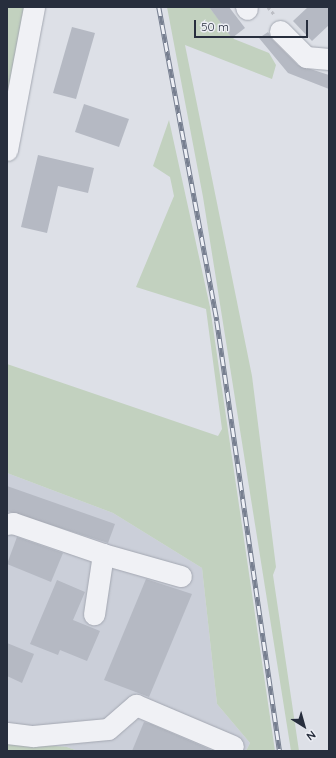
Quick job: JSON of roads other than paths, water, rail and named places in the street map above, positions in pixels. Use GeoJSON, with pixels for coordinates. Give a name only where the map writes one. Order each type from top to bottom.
{"type":"FeatureCollection","features":[{"type":"Feature","properties":{"kind":"street"},"geometry":{"type":"LineString","coordinates":[[7,150],[11,118],[34,7]]}},
{"type":"Feature","properties":{"kind":"street"},"geometry":{"type":"LineString","coordinates":[[280,31],[306,57],[329,59]]}},
{"type":"Feature","properties":{"kind":"street"},"geometry":{"type":"LineString","coordinates":[[7,524],[13,523],[103,554],[181,576]]}},
{"type":"Feature","properties":{"kind":"street"},"geometry":{"type":"LineString","coordinates":[[94,614],[103,554]]}},
{"type":"Feature","properties":{"kind":"street"},"geometry":{"type":"LineString","coordinates":[[7,734],[33,736],[108,729],[136,705],[233,746]]}},
{"type":"Feature","properties":{"kind":"railway"},"geometry":{"type":"LineString","coordinates":[[159,7],[217,321],[280,751]]}}]}
